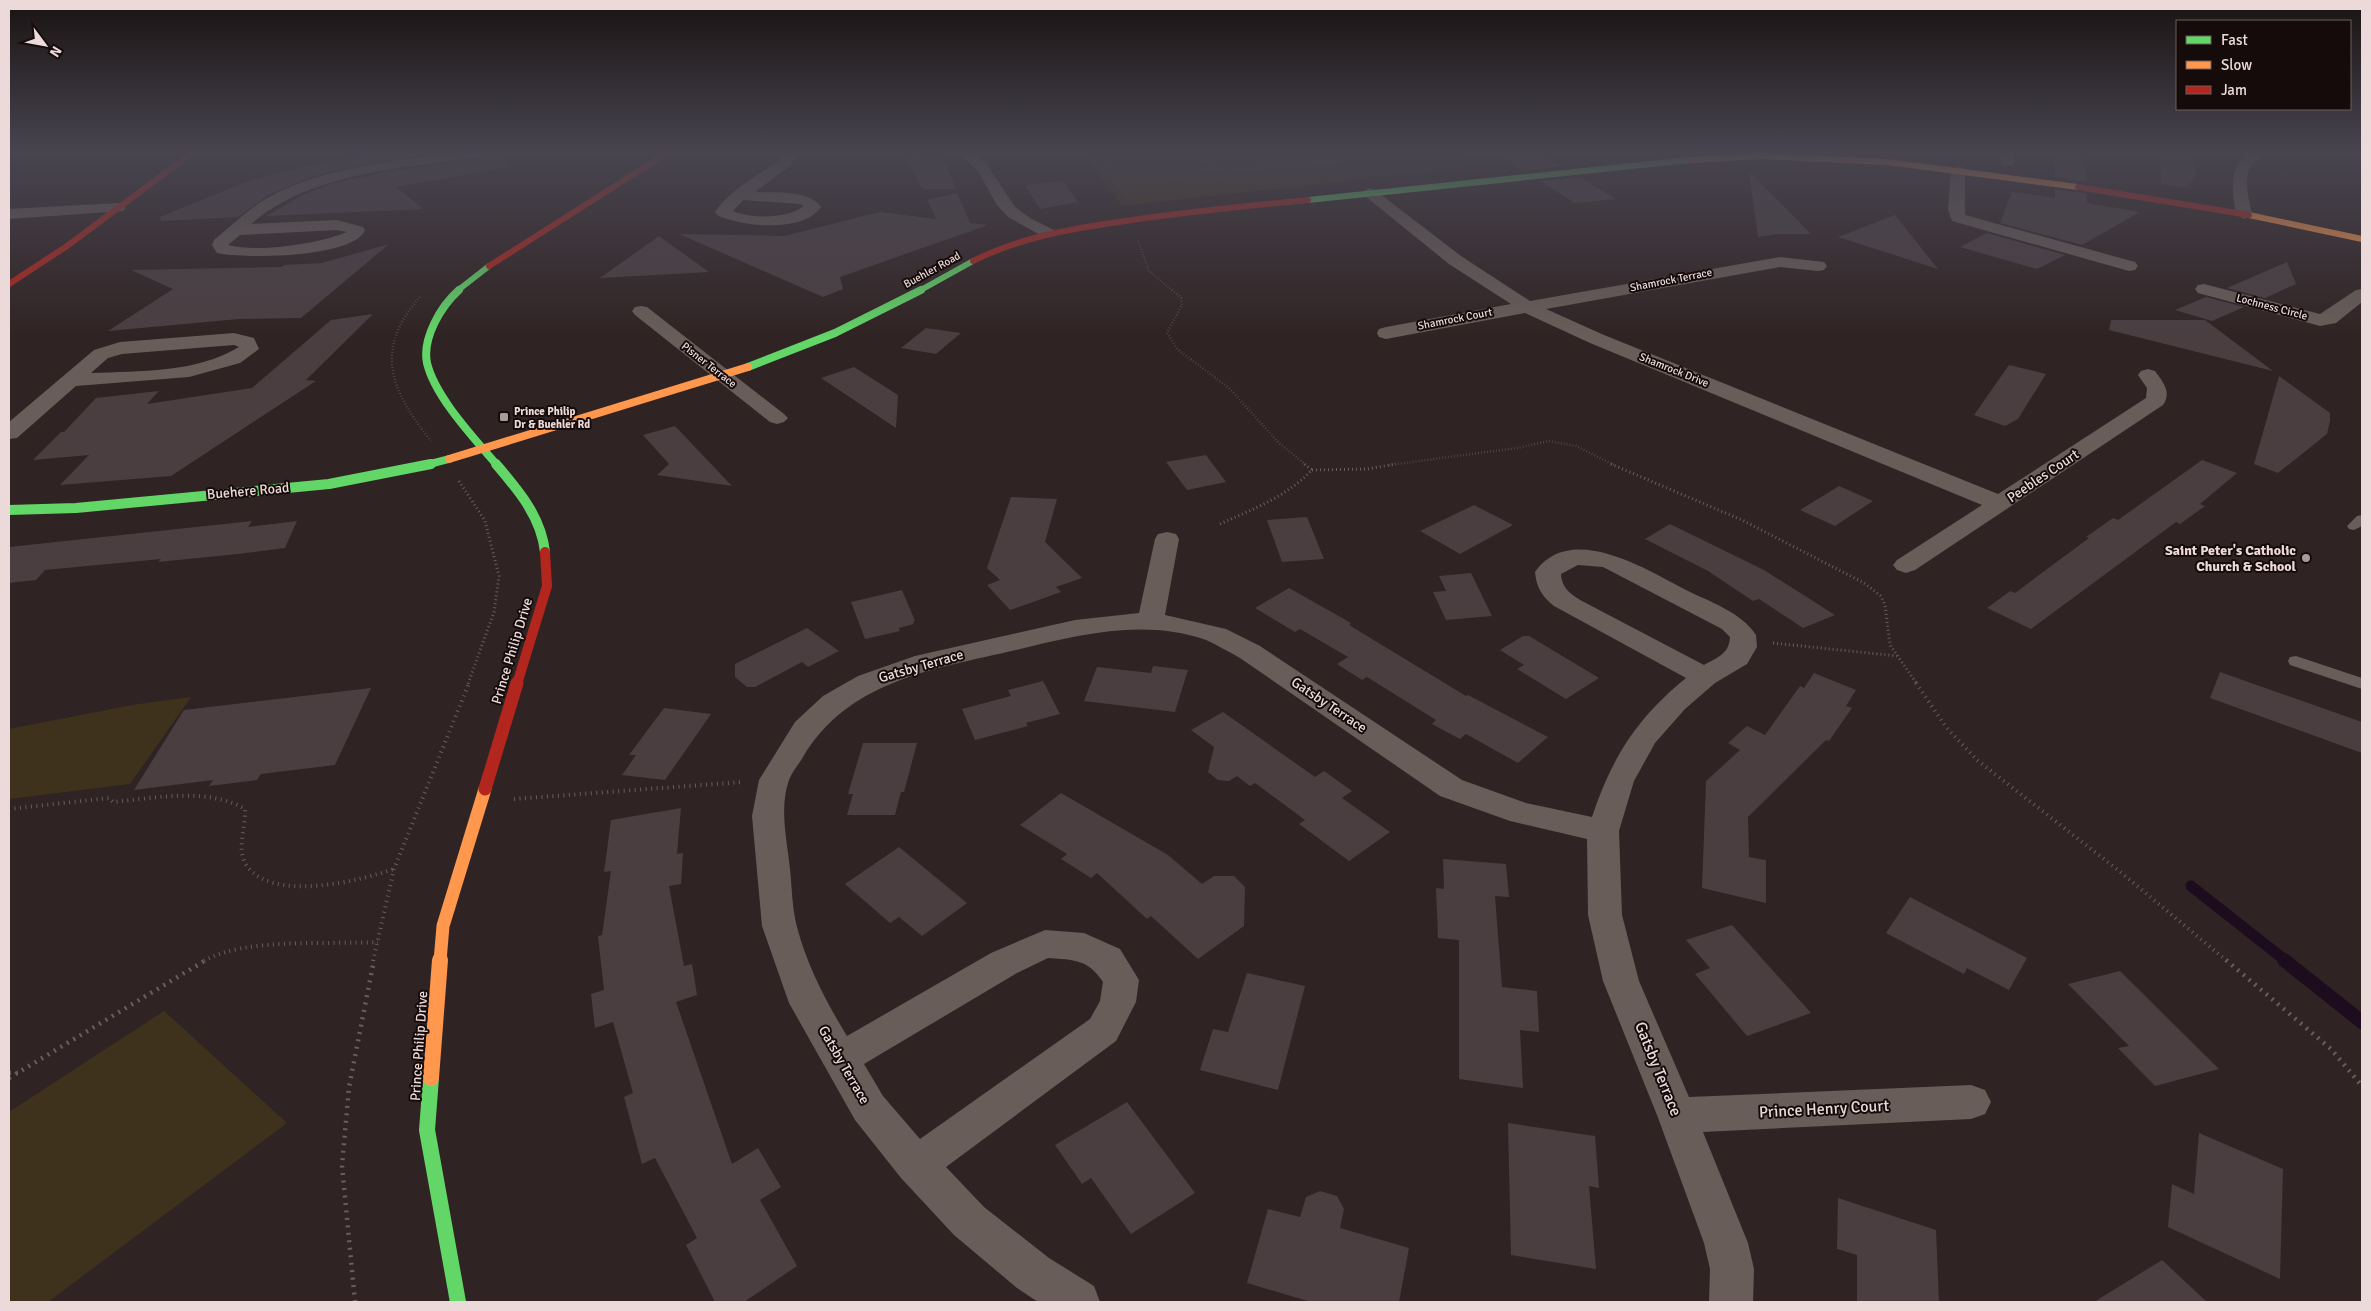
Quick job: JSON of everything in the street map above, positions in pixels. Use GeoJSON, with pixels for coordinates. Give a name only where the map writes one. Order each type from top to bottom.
{"type":"FeatureCollection","features":[{"type":"Feature","properties":{"kind":"street"},"geometry":{"type":"LineString","coordinates":[[9,284],[67,246],[110,214]]}},
{"type":"Feature","properties":{"kind":"street"},"geometry":{"type":"LineString","coordinates":[[237,230],[337,226],[350,227],[358,233],[341,242],[317,247],[238,252],[221,248],[220,243],[257,214]]}},
{"type":"Feature","properties":{"kind":"street","name":"Prince Philip Drive"},"geometry":{"type":"LineString","coordinates":[[458,1302],[427,1130],[443,926],[547,586],[545,542],[534,511],[484,450],[432,378],[427,361],[431,334],[449,300],[494,262],[570,214]]}},
{"type":"Feature","properties":{"kind":"street"},"geometry":{"type":"LineString","coordinates":[[728,214],[735,217],[777,220],[803,214]]}},
{"type":"Feature","properties":{"kind":"street"},"geometry":{"type":"LineString","coordinates":[[1016,214],[1048,233]]}},
{"type":"Feature","properties":{"kind":"street","name":"Buehler Road"},"geometry":{"type":"LineString","coordinates":[[484,450],[775,358],[827,338],[877,315],[992,251],[1048,233],[1182,214]]}},
{"type":"Feature","properties":{"kind":"street","name":"Shamrock Drive"},"geometry":{"type":"LineString","coordinates":[[1397,214],[1455,260],[1525,306],[1597,339],[2001,504]]}},
{"type":"Feature","properties":{"kind":"street"},"geometry":{"type":"LineString","coordinates":[[1957,214],[1958,218],[1970,223],[2129,266]]}},
{"type":"Feature","properties":{"kind":"street","name":"Buehler Road"},"geometry":{"type":"LineString","coordinates":[[2245,214],[2362,239]]}},
{"type":"Feature","properties":{"kind":"street","name":"Shamrock Terrace"},"geometry":{"type":"LineString","coordinates":[[1525,306],[1780,262],[1818,266]]}},
{"type":"Feature","properties":{"kind":"street","name":"Lochness Circle"},"geometry":{"type":"LineString","coordinates":[[2204,289],[2320,320],[2329,319],[2362,294]]}},
{"type":"Feature","properties":{"kind":"street","name":"Shamrock Court"},"geometry":{"type":"LineString","coordinates":[[1386,333],[1525,306]]}},
{"type":"Feature","properties":{"kind":"street","name":"Pisner Terrace"},"geometry":{"type":"LineString","coordinates":[[641,311],[777,418]]}},
{"type":"Feature","properties":{"kind":"street"},"geometry":{"type":"LineString","coordinates":[[9,433],[69,380],[101,354],[120,348],[234,339],[247,342],[249,349],[239,358],[218,366],[183,372],[69,380]]}},
{"type":"Feature","properties":{"kind":"street","name":"Peebles Court"},"geometry":{"type":"LineString","coordinates":[[1906,566],[2156,401],[2157,388],[2148,375]]}},
{"type":"Feature","properties":{"kind":"street","name":"Buehere Road"},"geometry":{"type":"LineString","coordinates":[[9,510],[76,508],[330,484],[404,470],[484,450]]}},
{"type":"Feature","properties":{"kind":"street"},"geometry":{"type":"LineString","coordinates":[[1150,621],[1167,539]]}},
{"type":"Feature","properties":{"kind":"street"},"geometry":{"type":"LineString","coordinates":[[1705,677],[1573,607],[1554,594],[1548,583],[1548,572],[1555,564],[1572,558],[1594,556],[1612,562],[1731,623],[1742,635],[1742,640]]}},
{"type":"Feature","properties":{"kind":"street","name":"Gatsby Terrace"},"geometry":{"type":"LineString","coordinates":[[1078,1302],[1033,1273],[969,1221],[916,1165],[869,1108],[807,1003],[779,926],[768,816],[774,780],[805,729],[833,703],[868,682],[915,665],[1075,628],[1119,622],[1150,621],[1180,625],[1216,635],[1250,652],[1451,788],[1521,812],[1603,831]]}},
{"type":"Feature","properties":{"kind":"street","name":"Gatsby Terrace"},"geometry":{"type":"LineString","coordinates":[[1731,1302],[1732,1269],[1726,1243],[1677,1115],[1621,981],[1605,915],[1603,831],[1619,781],[1644,738],[1675,702],[1705,677],[1736,658],[1743,647],[1742,640]]}},
{"type":"Feature","properties":{"kind":"street"},"geometry":{"type":"LineString","coordinates":[[840,1059],[1004,963],[1045,944],[1084,947],[1107,959],[1121,980],[1118,1002],[1103,1030],[916,1165]]}},
{"type":"Feature","properties":{"kind":"street","name":"Prince Henry Court"},"geometry":{"type":"LineString","coordinates":[[1677,1115],[1971,1102]]}},
{"type":"Feature","properties":{"kind":"lane"},"geometry":{"type":"LineString","coordinates":[[2296,661],[2362,684]]}},
{"type":"Feature","properties":{"kind":"path"},"geometry":{"type":"LineString","coordinates":[[1130,220],[1149,271],[1181,298],[1182,305],[1168,333],[1169,340],[1177,349],[1229,388],[1279,444],[1312,470],[1367,470],[1421,459],[1517,448],[1549,441],[1575,444],[1612,464],[1748,522],[1864,583],[1881,596],[1885,605],[1890,645],[1946,727],[1976,760],[2042,809],[2331,1049],[2362,1086]]}},
{"type":"Feature","properties":{"kind":"path"},"geometry":{"type":"LineString","coordinates":[[355,1302],[342,1166],[349,1087],[394,869],[477,662],[494,612],[499,576],[485,521],[466,490],[443,460]]}},
{"type":"Feature","properties":{"kind":"path"},"geometry":{"type":"LineString","coordinates":[[1220,524],[1290,490],[1312,470]]}},
{"type":"Feature","properties":{"kind":"path"},"geometry":{"type":"LineString","coordinates":[[1742,640],[1897,656]]}},
{"type":"Feature","properties":{"kind":"path"},"geometry":{"type":"LineString","coordinates":[[481,802],[774,780]]}},
{"type":"Feature","properties":{"kind":"path"},"geometry":{"type":"LineString","coordinates":[[9,809],[108,798],[113,802],[182,796],[227,800],[240,804],[245,809],[246,823],[242,852],[246,865],[262,878],[282,885],[315,886],[369,877],[394,869]]}},
{"type":"Feature","properties":{"kind":"path"},"geometry":{"type":"LineString","coordinates":[[9,1078],[218,953],[250,946],[342,945],[378,942]]}},
{"type":"Feature","properties":{"kind":"path"},"geometry":{"type":"LineString","coordinates":[[9,1073],[19,1073]]}},
{"type":"Feature","properties":{"kind":"shaded area"},"geometry":{"type":"Polygon","coordinates":[[[191,697],[130,784],[9,799],[9,729],[132,705],[191,697]]]}},
{"type":"Feature","properties":{"kind":"shaded area"},"geometry":{"type":"Polygon","coordinates":[[[164,1011],[287,1123],[48,1302],[10,1302],[9,1112],[164,1011]]]}},
{"type":"Feature","properties":{"kind":"building"},"geometry":{"type":"Polygon","coordinates":[[[167,214],[242,214],[238,217],[161,221],[160,217],[167,214]]]}},
{"type":"Feature","properties":{"kind":"building"},"geometry":{"type":"Polygon","coordinates":[[[269,214],[307,214],[266,216],[269,214]]]}},
{"type":"Feature","properties":{"kind":"building"},"geometry":{"type":"Polygon","coordinates":[[[871,214],[897,214],[936,219],[934,214],[966,214],[970,223],[988,225],[840,277],[843,289],[823,297],[679,234],[784,236],[871,214]]]}},
{"type":"Feature","properties":{"kind":"building"},"geometry":{"type":"Polygon","coordinates":[[[1755,214],[1791,214],[1811,234],[1778,234],[1758,237],[1755,214]]]}},
{"type":"Feature","properties":{"kind":"building"},"geometry":{"type":"Polygon","coordinates":[[[2003,214],[2136,214],[2082,245],[2000,223],[2003,214]]]}},
{"type":"Feature","properties":{"kind":"building"},"geometry":{"type":"Polygon","coordinates":[[[1895,215],[1938,269],[1838,237],[1895,215]]]}},
{"type":"Feature","properties":{"kind":"building"},"geometry":{"type":"Polygon","coordinates":[[[1987,233],[2065,255],[2037,269],[1960,247],[1987,233]]]}},
{"type":"Feature","properties":{"kind":"building"},"geometry":{"type":"Polygon","coordinates":[[[659,236],[709,272],[600,278],[659,236]]]}},
{"type":"Feature","properties":{"kind":"building"},"geometry":{"type":"Polygon","coordinates":[[[389,244],[301,318],[239,319],[108,331],[173,289],[131,270],[282,267],[284,265],[322,263],[389,244]]]}},
{"type":"Feature","properties":{"kind":"building"},"geometry":{"type":"Polygon","coordinates":[[[2287,262],[2296,284],[2265,298],[2227,288],[2287,262]]]}},
{"type":"Feature","properties":{"kind":"building"},"geometry":{"type":"Polygon","coordinates":[[[2206,297],[2244,307],[2212,321],[2175,310],[2206,297]]]}},
{"type":"Feature","properties":{"kind":"building"},"geometry":{"type":"Polygon","coordinates":[[[373,314],[306,380],[316,381],[171,476],[60,485],[89,455],[33,460],[61,432],[64,432],[96,398],[159,391],[147,404],[252,388],[331,320],[373,314]]]}},
{"type":"Feature","properties":{"kind":"building"},"geometry":{"type":"Polygon","coordinates":[[[2111,320],[2205,320],[2273,371],[2109,330],[2111,320]]]}},
{"type":"Feature","properties":{"kind":"building"},"geometry":{"type":"Polygon","coordinates":[[[926,328],[961,333],[936,354],[901,348],[926,328]]]}},
{"type":"Feature","properties":{"kind":"building"},"geometry":{"type":"Polygon","coordinates":[[[2009,365],[2046,374],[2018,419],[2005,426],[1974,415],[2009,365]]]}},
{"type":"Feature","properties":{"kind":"building"},"geometry":{"type":"Polygon","coordinates":[[[854,367],[898,395],[896,428],[821,378],[854,367]]]}},
{"type":"Feature","properties":{"kind":"building"},"geometry":{"type":"Polygon","coordinates":[[[2279,376],[2330,413],[2330,421],[2327,434],[2278,473],[2254,464],[2279,376]]]}},
{"type":"Feature","properties":{"kind":"building"},"geometry":{"type":"Polygon","coordinates":[[[675,426],[732,486],[657,475],[669,464],[643,435],[675,426]]]}},
{"type":"Feature","properties":{"kind":"building"},"geometry":{"type":"Polygon","coordinates":[[[1206,455],[1226,482],[1187,490],[1166,462],[1206,455]]]}},
{"type":"Feature","properties":{"kind":"building"},"geometry":{"type":"Polygon","coordinates":[[[2202,460],[2237,473],[2200,504],[2205,506],[2180,524],[2176,522],[2031,629],[1987,608],[2010,591],[2015,593],[2089,538],[2086,537],[2113,518],[2118,520],[2202,460]]]}},
{"type":"Feature","properties":{"kind":"building"},"geometry":{"type":"Polygon","coordinates":[[[1839,486],[1873,501],[1835,526],[1800,510],[1839,486]]]}},
{"type":"Feature","properties":{"kind":"building"},"geometry":{"type":"Polygon","coordinates":[[[1011,497],[1057,499],[1045,542],[1082,578],[1056,587],[1061,592],[1010,610],[987,585],[1000,580],[987,568],[1011,497]]]}},
{"type":"Feature","properties":{"kind":"building"},"geometry":{"type":"Polygon","coordinates":[[[1474,505],[1513,525],[1460,554],[1420,531],[1474,505]]]}},
{"type":"Feature","properties":{"kind":"building"},"geometry":{"type":"Polygon","coordinates":[[[1307,517],[1324,559],[1282,562],[1267,520],[1307,517]]]}},
{"type":"Feature","properties":{"kind":"building"},"geometry":{"type":"Polygon","coordinates":[[[252,521],[248,527],[297,521],[285,548],[158,562],[161,559],[45,570],[36,580],[9,583],[9,547],[252,521]]]}},
{"type":"Feature","properties":{"kind":"building"},"geometry":{"type":"Polygon","coordinates":[[[1670,524],[1764,570],[1835,615],[1803,628],[1759,599],[1753,601],[1708,571],[1645,539],[1670,524]]]}},
{"type":"Feature","properties":{"kind":"building"},"geometry":{"type":"Polygon","coordinates":[[[1471,573],[1492,616],[1446,620],[1433,592],[1446,591],[1439,576],[1471,573]]]}},
{"type":"Feature","properties":{"kind":"building"},"geometry":{"type":"Polygon","coordinates":[[[1289,588],[1351,623],[1349,625],[1466,696],[1468,695],[1548,737],[1518,763],[1466,734],[1460,739],[1432,724],[1436,720],[1367,677],[1362,680],[1337,664],[1348,657],[1300,629],[1295,632],[1255,608],[1289,588]]]}},
{"type":"Feature","properties":{"kind":"building"},"geometry":{"type":"Polygon","coordinates":[[[902,590],[915,621],[913,622],[914,624],[899,628],[900,631],[865,639],[851,602],[902,590]]]}},
{"type":"Feature","properties":{"kind":"building"},"geometry":{"type":"Polygon","coordinates":[[[807,628],[839,651],[808,667],[802,662],[755,687],[747,687],[735,677],[735,664],[807,628]]]}},
{"type":"Feature","properties":{"kind":"building"},"geometry":{"type":"Polygon","coordinates":[[[1523,636],[1529,636],[1599,678],[1566,699],[1517,669],[1524,665],[1500,650],[1523,636]]]}},
{"type":"Feature","properties":{"kind":"building"},"geometry":{"type":"Polygon","coordinates":[[[1153,666],[1188,670],[1175,712],[1084,701],[1097,667],[1151,673],[1153,666]]]}},
{"type":"Feature","properties":{"kind":"building"},"geometry":{"type":"Polygon","coordinates":[[[2220,672],[2362,722],[2362,753],[2210,698],[2220,672]]]}},
{"type":"Feature","properties":{"kind":"building"},"geometry":{"type":"Polygon","coordinates":[[[1814,673],[1856,690],[1846,706],[1852,708],[1829,741],[1826,740],[1748,817],[1749,857],[1766,860],[1766,903],[1702,888],[1706,781],[1740,750],[1728,743],[1747,726],[1765,735],[1800,686],[1804,688],[1814,673]]]}},
{"type":"Feature","properties":{"kind":"building"},"geometry":{"type":"Polygon","coordinates":[[[1043,681],[1060,714],[1026,723],[1028,726],[975,740],[962,709],[1011,696],[1008,690],[1043,681]]]}},
{"type":"Feature","properties":{"kind":"building"},"geometry":{"type":"Polygon","coordinates":[[[371,688],[335,765],[261,774],[257,780],[209,786],[213,780],[134,790],[184,710],[371,688]]]}},
{"type":"Feature","properties":{"kind":"building"},"geometry":{"type":"Polygon","coordinates":[[[664,708],[711,714],[665,780],[622,775],[636,755],[629,755],[664,708]]]}},
{"type":"Feature","properties":{"kind":"building"},"geometry":{"type":"Polygon","coordinates":[[[1223,712],[1315,777],[1324,771],[1352,791],[1342,798],[1390,832],[1349,861],[1299,824],[1305,820],[1255,783],[1250,786],[1237,776],[1229,781],[1218,780],[1208,772],[1214,747],[1191,730],[1223,712]]]}},
{"type":"Feature","properties":{"kind":"building"},"geometry":{"type":"Polygon","coordinates":[[[863,743],[917,743],[904,792],[901,792],[895,815],[847,815],[853,794],[848,794],[863,743]]]}},
{"type":"Feature","properties":{"kind":"building"},"geometry":{"type":"Polygon","coordinates":[[[1061,793],[1168,855],[1202,884],[1214,876],[1234,876],[1245,887],[1244,926],[1198,959],[1151,916],[1147,919],[1097,873],[1091,878],[1061,859],[1067,854],[1020,825],[1061,793]]]}},
{"type":"Feature","properties":{"kind":"building"},"geometry":{"type":"Polygon","coordinates":[[[681,808],[677,854],[683,853],[681,884],[669,886],[684,966],[692,964],[697,995],[676,1002],[732,1164],[758,1148],[781,1187],[760,1200],[797,1266],[744,1302],[715,1302],[686,1245],[697,1238],[655,1158],[642,1164],[624,1097],[633,1093],[613,1022],[595,1028],[591,994],[604,990],[598,936],[602,935],[611,871],[604,872],[611,820],[681,808]]]}},
{"type":"Feature","properties":{"kind":"building"},"geometry":{"type":"Polygon","coordinates":[[[899,847],[967,903],[922,936],[899,917],[890,923],[845,884],[899,847]]]}},
{"type":"Feature","properties":{"kind":"building"},"geometry":{"type":"Polygon","coordinates":[[[1443,859],[1506,864],[1509,897],[1495,896],[1502,987],[1537,991],[1539,1032],[1520,1030],[1523,1088],[1459,1079],[1459,940],[1438,938],[1436,888],[1444,889],[1443,859]]]}},
{"type":"Feature","properties":{"kind":"building"},"geometry":{"type":"Polygon","coordinates":[[[1910,897],[2027,958],[2009,990],[1967,968],[1964,974],[1886,933],[1910,897]]]}},
{"type":"Feature","properties":{"kind":"building"},"geometry":{"type":"Polygon","coordinates":[[[1732,925],[1811,1013],[1747,1036],[1695,974],[1710,968],[1686,940],[1732,925]]]}},
{"type":"Feature","properties":{"kind":"building"},"geometry":{"type":"Polygon","coordinates":[[[2120,971],[2219,1069],[2155,1086],[2118,1048],[2129,1046],[2068,984],[2120,971]]]}},
{"type":"Feature","properties":{"kind":"building"},"geometry":{"type":"Polygon","coordinates":[[[1247,973],[1305,986],[1278,1090],[1200,1070],[1213,1029],[1228,1032],[1247,973]]]}},
{"type":"Feature","properties":{"kind":"building"},"geometry":{"type":"Polygon","coordinates":[[[1127,1102],[1195,1193],[1131,1234],[1091,1178],[1082,1184],[1055,1145],[1127,1102]]]}},
{"type":"Feature","properties":{"kind":"building"},"geometry":{"type":"Polygon","coordinates":[[[1508,1123],[1595,1136],[1599,1188],[1589,1186],[1596,1269],[1511,1255],[1508,1123]]]}},
{"type":"Feature","properties":{"kind":"building"},"geometry":{"type":"Polygon","coordinates":[[[2199,1133],[2283,1169],[2280,1279],[2168,1227],[2172,1184],[2194,1194],[2199,1133]]]}},
{"type":"Feature","properties":{"kind":"building"},"geometry":{"type":"Polygon","coordinates":[[[1320,1191],[1337,1196],[1344,1209],[1340,1228],[1409,1248],[1399,1302],[1311,1302],[1247,1283],[1268,1209],[1300,1217],[1306,1197],[1320,1191]]]}},
{"type":"Feature","properties":{"kind":"building"},"geometry":{"type":"Polygon","coordinates":[[[1838,1198],[1936,1230],[1939,1302],[1857,1302],[1857,1255],[1837,1249],[1838,1198]]]}},
{"type":"Feature","properties":{"kind":"building"},"geometry":{"type":"Polygon","coordinates":[[[2162,1260],[2207,1302],[2094,1302],[2162,1260]]]}},
{"type":"Feature","properties":{"kind":"waterway"},"geometry":{"type":"LineString","coordinates":[[2191,886],[2286,961]]}},
{"type":"Feature","properties":{"kind":"waterway"},"geometry":{"type":"LineString","coordinates":[[2284,960],[2362,1022]]}},
{"type":"Feature","properties":{"kind":"traffic: fast"},"geometry":{"type":"LineString","coordinates":[[748,367],[778,357],[863,320],[973,261]]}},
{"type":"Feature","properties":{"kind":"traffic: fast"},"geometry":{"type":"LineString","coordinates":[[489,266],[462,287],[448,301],[430,337],[427,361],[430,373],[449,405],[529,506],[542,532],[545,552]]}},
{"type":"Feature","properties":{"kind":"traffic: fast"},"geometry":{"type":"LineString","coordinates":[[9,510],[76,508],[329,484],[405,470],[449,459]]}},
{"type":"Feature","properties":{"kind":"traffic: fast"},"geometry":{"type":"LineString","coordinates":[[431,1078],[427,1130],[458,1302]]}},
{"type":"Feature","properties":{"kind":"traffic: slow"},"geometry":{"type":"LineString","coordinates":[[2249,215],[2362,239]]}},
{"type":"Feature","properties":{"kind":"traffic: slow"},"geometry":{"type":"LineString","coordinates":[[449,459],[484,450],[748,367]]}},
{"type":"Feature","properties":{"kind":"traffic: slow"},"geometry":{"type":"LineString","coordinates":[[431,1078],[443,926],[485,789]]}},
{"type":"Feature","properties":{"kind":"traffic: jam"},"geometry":{"type":"LineString","coordinates":[[9,284],[67,246],[110,214]]}},
{"type":"Feature","properties":{"kind":"traffic: jam"},"geometry":{"type":"LineString","coordinates":[[489,266],[571,214]]}},
{"type":"Feature","properties":{"kind":"traffic: jam"},"geometry":{"type":"LineString","coordinates":[[973,261],[989,253],[1037,237],[1172,214]]}},
{"type":"Feature","properties":{"kind":"traffic: jam"},"geometry":{"type":"LineString","coordinates":[[2244,214],[2249,215]]}},
{"type":"Feature","properties":{"kind":"traffic: jam"},"geometry":{"type":"LineString","coordinates":[[485,789],[547,586],[545,552]]}},
{"type":"Feature","properties":{"kind":"place","name":"Prince Philip Dr & Buehler Rd"},"geometry":{"type":"Point","coordinates":[504,417]}},
{"type":"Feature","properties":{"kind":"place","name":"Saint Peter's Catholic Church & School"},"geometry":{"type":"Point","coordinates":[2306,558]}}]}
